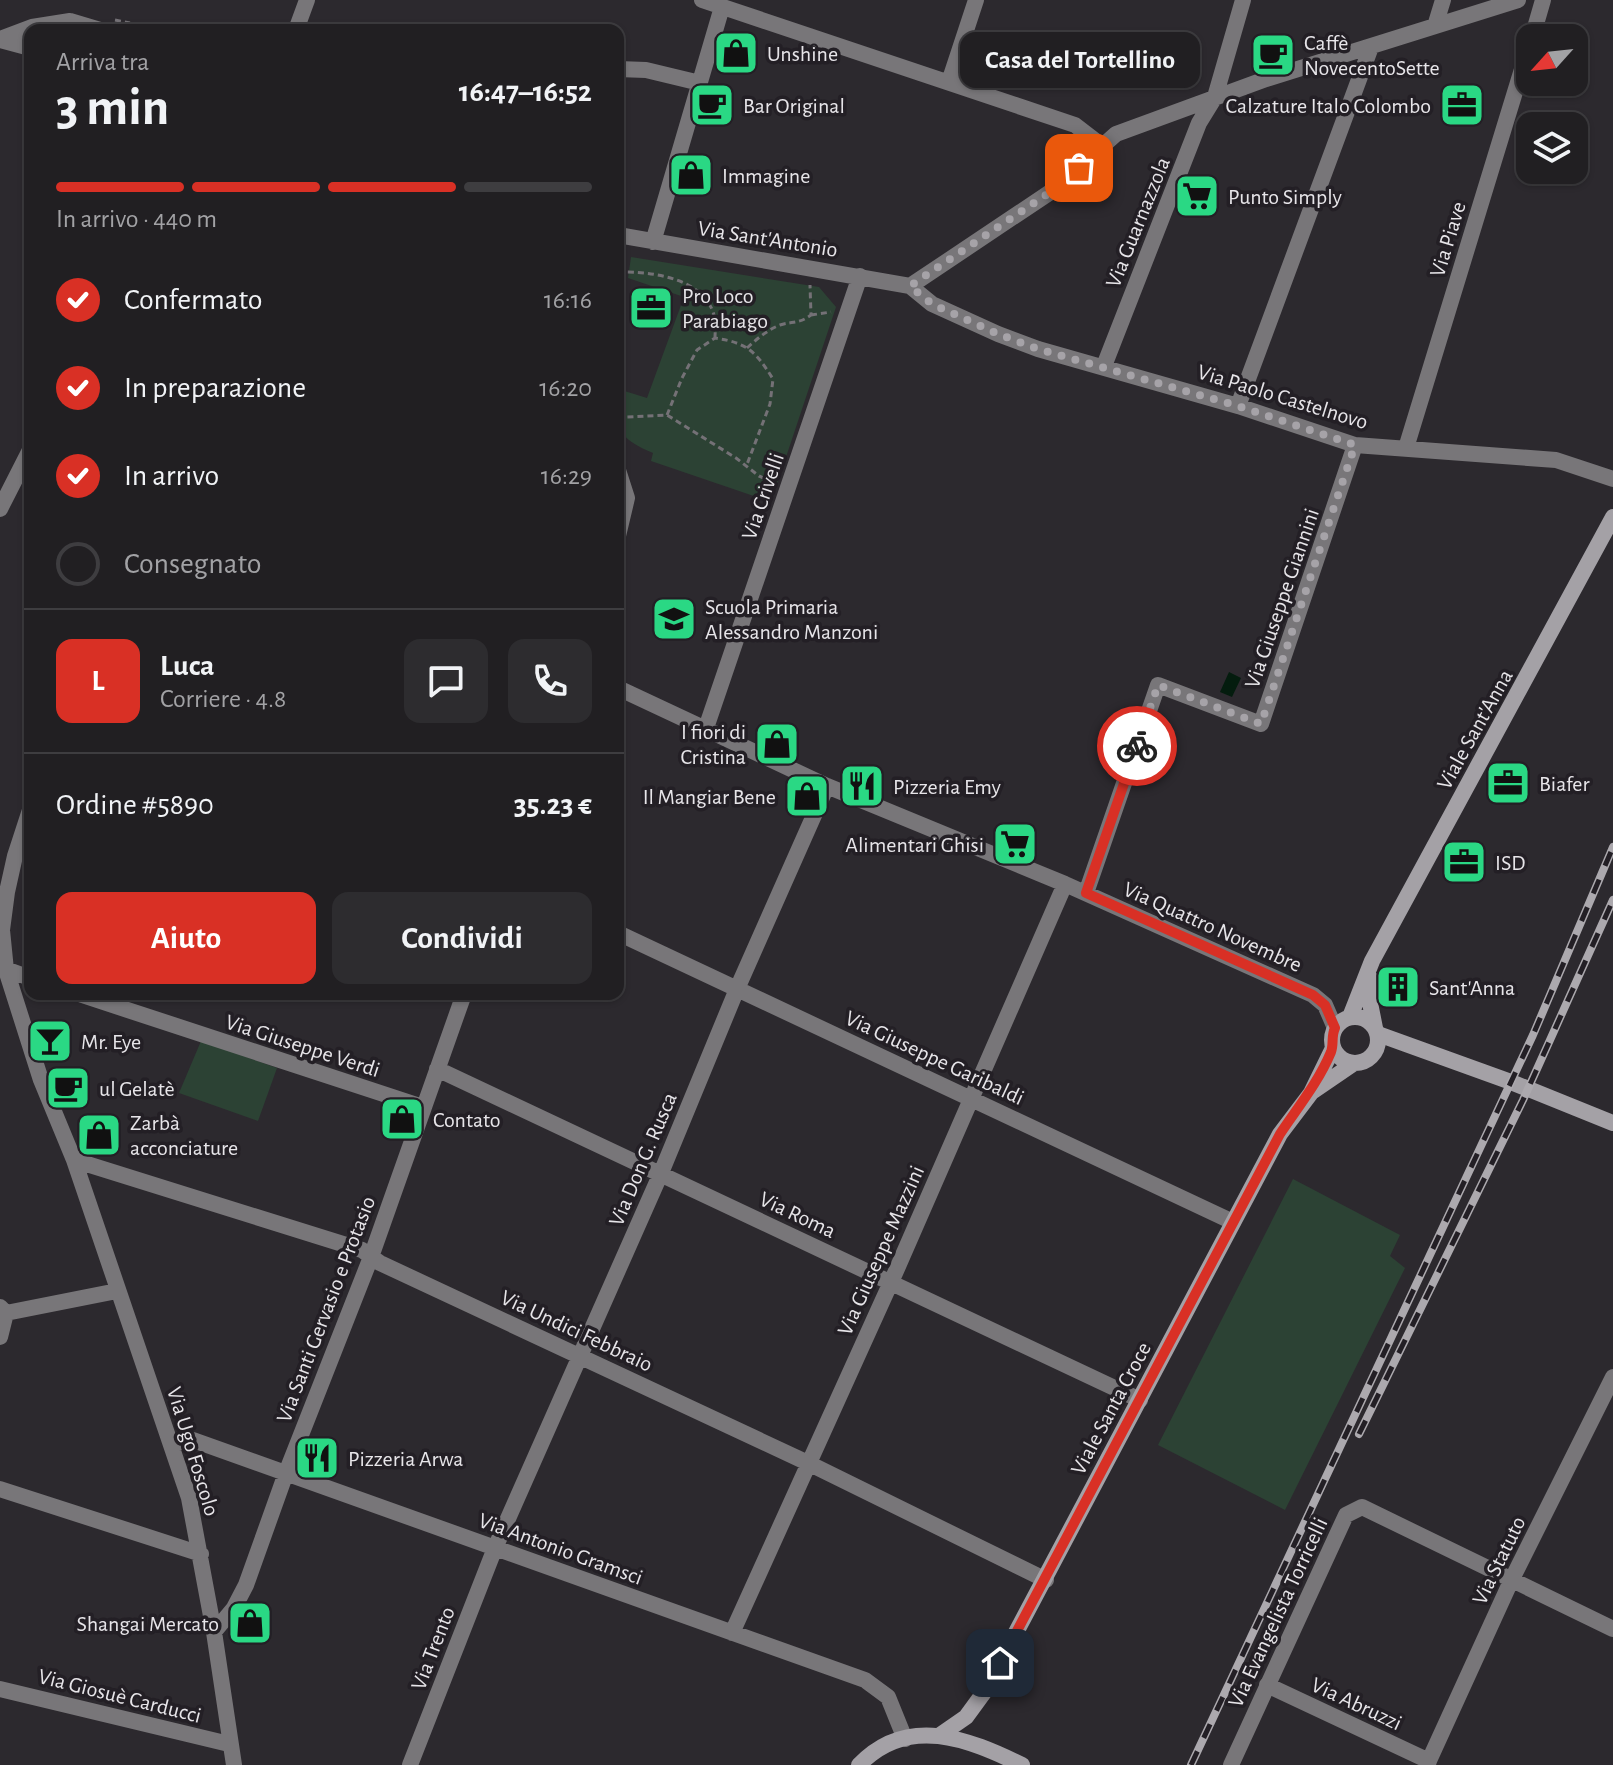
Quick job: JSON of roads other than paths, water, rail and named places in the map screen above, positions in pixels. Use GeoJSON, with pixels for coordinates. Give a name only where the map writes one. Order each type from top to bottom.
{"type":"FeatureCollection","features":[{"type":"Feature","properties":{"kind":"street"},"geometry":{"type":"LineString","coordinates":[[702,0],[1075,125],[1101,145]]}},
{"type":"Feature","properties":{"kind":"street"},"geometry":{"type":"LineString","coordinates":[[949,82],[976,0]]}},
{"type":"Feature","properties":{"kind":"street","name":"Via Guarnazzola"},"geometry":{"type":"LineString","coordinates":[[1104,366],[1199,123],[1215,97],[1243,0]]}},
{"type":"Feature","properties":{"kind":"street"},"geometry":{"type":"LineString","coordinates":[[1435,26],[1443,0]]}},
{"type":"Feature","properties":{"kind":"street"},"geometry":{"type":"LineString","coordinates":[[910,286],[1052,191],[1116,134],[1215,97],[1518,0]]}},
{"type":"Feature","properties":{"kind":"street","name":"Via Piave"},"geometry":{"type":"LineString","coordinates":[[1536,24],[1543,0]]}},
{"type":"Feature","properties":{"kind":"street"},"geometry":{"type":"LineString","coordinates":[[298,24],[305,4]]}},
{"type":"Feature","properties":{"kind":"street"},"geometry":{"type":"LineString","coordinates":[[653,242],[722,7]]}},
{"type":"Feature","properties":{"kind":"street"},"geometry":{"type":"LineString","coordinates":[[0,39],[24,30]]}},
{"type":"Feature","properties":{"kind":"street"},"geometry":{"type":"LineString","coordinates":[[0,39],[24,46]]}},
{"type":"Feature","properties":{"kind":"street"},"geometry":{"type":"LineString","coordinates":[[1238,406],[1371,47]]}},
{"type":"Feature","properties":{"kind":"street"},"geometry":{"type":"LineString","coordinates":[[624,69],[646,70],[700,83]]}},
{"type":"Feature","properties":{"kind":"street","name":"Via Piave"},"geometry":{"type":"LineString","coordinates":[[1406,448],[1516,89]]}},
{"type":"Feature","properties":{"kind":"street","name":"Via Sant'Antonio"},"geometry":{"type":"LineString","coordinates":[[624,236],[910,286]]}},
{"type":"Feature","properties":{"kind":"street","name":"Via Crivelli"},"geometry":{"type":"LineString","coordinates":[[705,731],[860,276]]}},
{"type":"Feature","properties":{"kind":"street","name":"Via Paolo Castelnovo"},"geometry":{"type":"LineString","coordinates":[[910,286],[932,304],[1038,349],[1238,406],[1355,445],[1556,460],[1613,479]]}},
{"type":"Feature","properties":{"kind":"street","name":"Via Giuseppe Giannini"},"geometry":{"type":"LineString","coordinates":[[1086,893],[1158,685],[1261,724],[1355,445]]}},
{"type":"Feature","properties":{"kind":"street"},"geometry":{"type":"LineString","coordinates":[[0,509],[24,462]]}},
{"type":"Feature","properties":{"kind":"street"},"geometry":{"type":"LineString","coordinates":[[624,489],[627,498],[624,511]]}},
{"type":"Feature","properties":{"kind":"street","name":"Viale Sant'Anna"},"geometry":{"type":"LineString","coordinates":[[1350,1017],[1372,961],[1613,517]]}},
{"type":"Feature","properties":{"kind":"street","name":"Via Quattro Novembre"},"geometry":{"type":"LineString","coordinates":[[624,691],[827,786],[1086,893],[1313,995],[1325,1005],[1335,1028]]}},
{"type":"Feature","properties":{"kind":"street","name":"Via Don G. Rusca"},"geometry":{"type":"LineString","coordinates":[[495,1548],[827,786]]}},
{"type":"Feature","properties":{"kind":"street","name":"Via Ugo Foscolo"},"geometry":{"type":"LineString","coordinates":[[24,828],[7,892],[2,930],[3,969],[41,1080],[74,1160],[189,1498],[201,1554],[234,1765]]}},
{"type":"Feature","properties":{"kind":"street","name":"Via Giuseppe Mazzini"},"geometry":{"type":"LineString","coordinates":[[732,1633],[1065,884]]}},
{"type":"Feature","properties":{"kind":"street","name":"Via Giuseppe Garibaldi"},"geometry":{"type":"LineString","coordinates":[[624,936],[1233,1222]]}},
{"type":"Feature","properties":{"kind":"street","name":"Viale Sant'Anna"},"geometry":{"type":"LineString","coordinates":[[1372,961],[1370,1003],[1376,1031]]}},
{"type":"Feature","properties":{"kind":"street"},"geometry":{"type":"LineString","coordinates":[[3,969],[24,976]]}},
{"type":"Feature","properties":{"kind":"street","name":"Via Giuseppe Verdi"},"geometry":{"type":"LineString","coordinates":[[97,1000],[423,1107]]}},
{"type":"Feature","properties":{"kind":"street","name":"Via Santi Gervasio e Protasio"},"geometry":{"type":"LineString","coordinates":[[214,1632],[234,1608],[246,1585],[286,1473],[371,1257],[462,1000]]}},
{"type":"Feature","properties":{"kind":"street"},"geometry":{"type":"LineString","coordinates":[[1376,1031],[1379,1041],[1369,1060],[1353,1064],[1341,1059],[1333,1048],[1335,1028],[1350,1017],[1364,1019],[1376,1031],[1412,1048],[1511,1082],[1613,1123]]}},
{"type":"Feature","properties":{"kind":"street","name":"Viale Santa Croce"},"geometry":{"type":"LineString","coordinates":[[940,1735],[955,1727],[977,1704],[1046,1580],[1280,1134],[1311,1093],[1333,1048]]}},
{"type":"Feature","properties":{"kind":"street"},"geometry":{"type":"LineString","coordinates":[[1374,1054],[1412,1048]]}},
{"type":"Feature","properties":{"kind":"street","name":"Viale Santa Croce"},"geometry":{"type":"LineString","coordinates":[[1311,1093],[1353,1064]]}},
{"type":"Feature","properties":{"kind":"street","name":"Via Roma"},"geometry":{"type":"LineString","coordinates":[[437,1069],[1140,1400]]}},
{"type":"Feature","properties":{"kind":"street","name":"Via Undici Febbraio"},"geometry":{"type":"LineString","coordinates":[[74,1160],[362,1250],[1046,1580]]}},
{"type":"Feature","properties":{"kind":"street"},"geometry":{"type":"LineString","coordinates":[[0,1337],[3,1310],[117,1291]]}},
{"type":"Feature","properties":{"kind":"street","name":"Via Statuto"},"geometry":{"type":"LineString","coordinates":[[1428,1763],[1511,1581],[1613,1377]]}},
{"type":"Feature","properties":{"kind":"street","name":"Via Antonio Gramsci"},"geometry":{"type":"LineString","coordinates":[[171,1444],[193,1440],[865,1680],[888,1697],[905,1739]]}},
{"type":"Feature","properties":{"kind":"street"},"geometry":{"type":"LineString","coordinates":[[0,1489],[201,1554]]}},
{"type":"Feature","properties":{"kind":"street","name":"Via Evangelista Torricelli"},"geometry":{"type":"LineString","coordinates":[[1231,1765],[1346,1515],[1362,1507],[1511,1581]]}},
{"type":"Feature","properties":{"kind":"street","name":"Via Trento"},"geometry":{"type":"LineString","coordinates":[[410,1765],[495,1548]]}},
{"type":"Feature","properties":{"kind":"street"},"geometry":{"type":"LineString","coordinates":[[1511,1581],[1613,1629]]}},
{"type":"Feature","properties":{"kind":"street","name":"Via Abruzzi"},"geometry":{"type":"LineString","coordinates":[[1267,1685],[1428,1763]]}},
{"type":"Feature","properties":{"kind":"street","name":"Via Giosuè Carducci"},"geometry":{"type":"LineString","coordinates":[[0,1689],[229,1744]]}},
{"type":"Feature","properties":{"kind":"street"},"geometry":{"type":"LineString","coordinates":[[859,1765],[873,1751],[905,1739],[940,1735],[968,1740],[994,1759],[1022,1765]]}},
{"type":"Feature","properties":{"kind":"railway"},"geometry":{"type":"LineString","coordinates":[[1191,1765],[1533,1035],[1613,847]]}},
{"type":"Feature","properties":{"kind":"railway"},"geometry":{"type":"LineString","coordinates":[[1359,1434],[1523,1100],[1613,900]]}},
{"type":"Feature","properties":{"kind":"place","name":"Unshine"},"geometry":{"type":"Point","coordinates":[736,53]}},
{"type":"Feature","properties":{"kind":"place","name":"Caffè NovecentoSette"},"geometry":{"type":"Point","coordinates":[1273,55]}},
{"type":"Feature","properties":{"kind":"place","name":"Bar Original"},"geometry":{"type":"Point","coordinates":[712,105]}},
{"type":"Feature","properties":{"kind":"place","name":"Calzature Italo Colombo"},"geometry":{"type":"Point","coordinates":[1462,105]}},
{"type":"Feature","properties":{"kind":"place","name":"Casa del Tortellino"},"geometry":{"type":"Point","coordinates":[1079,168]}},
{"type":"Feature","properties":{"kind":"place","name":"Immagine"},"geometry":{"type":"Point","coordinates":[691,175]}},
{"type":"Feature","properties":{"kind":"place","name":"Punto Simply"},"geometry":{"type":"Point","coordinates":[1197,196]}},
{"type":"Feature","properties":{"kind":"place","name":"Pro Loco Parabiago"},"geometry":{"type":"Point","coordinates":[651,308]}},
{"type":"Feature","properties":{"kind":"place","name":"Scuola Primaria Alessandro Manzoni"},"geometry":{"type":"Point","coordinates":[674,619]}},
{"type":"Feature","properties":{"kind":"place","name":"I fiori di Cristina"},"geometry":{"type":"Point","coordinates":[777,744]}},
{"type":"Feature","properties":{"kind":"place","name":"Biafer"},"geometry":{"type":"Point","coordinates":[1508,783]}},
{"type":"Feature","properties":{"kind":"place","name":"Pizzeria Emy"},"geometry":{"type":"Point","coordinates":[862,786]}},
{"type":"Feature","properties":{"kind":"place","name":"Il Mangiar Bene"},"geometry":{"type":"Point","coordinates":[807,796]}},
{"type":"Feature","properties":{"kind":"place","name":"Alimentari Ghisi"},"geometry":{"type":"Point","coordinates":[1015,844]}},
{"type":"Feature","properties":{"kind":"place","name":"ISD"},"geometry":{"type":"Point","coordinates":[1464,862]}},
{"type":"Feature","properties":{"kind":"place","name":"Sant'Anna"},"geometry":{"type":"Point","coordinates":[1398,987]}},
{"type":"Feature","properties":{"kind":"place","name":"Mr. Eye"},"geometry":{"type":"Point","coordinates":[50,1041]}},
{"type":"Feature","properties":{"kind":"place","name":"ul Gelatè"},"geometry":{"type":"Point","coordinates":[68,1088]}},
{"type":"Feature","properties":{"kind":"place","name":"Contato"},"geometry":{"type":"Point","coordinates":[402,1119]}},
{"type":"Feature","properties":{"kind":"place","name":"Zarbà acconciature"},"geometry":{"type":"Point","coordinates":[99,1135]}},
{"type":"Feature","properties":{"kind":"place","name":"Pizzeria Arwa"},"geometry":{"type":"Point","coordinates":[317,1458]}},
{"type":"Feature","properties":{"kind":"place","name":"Shangai Mercato"},"geometry":{"type":"Point","coordinates":[250,1623]}}]}
